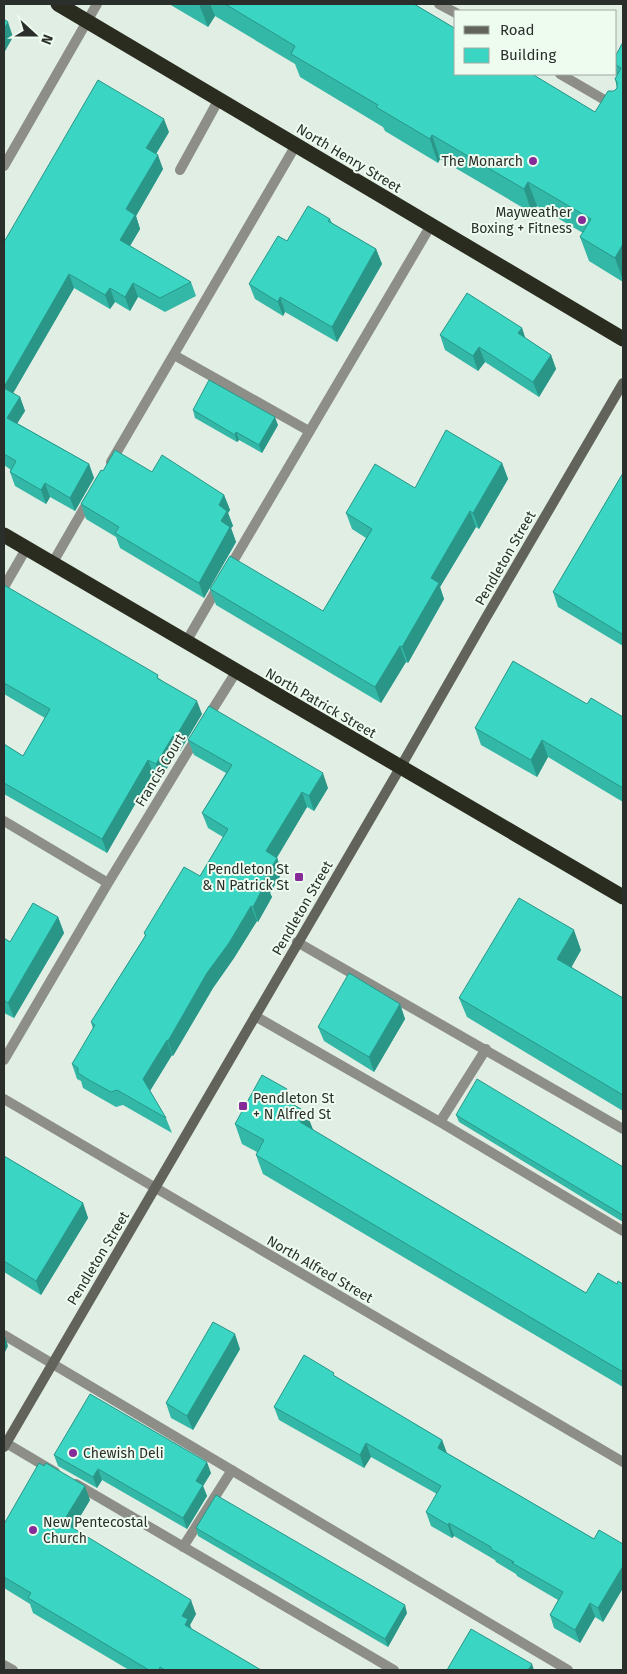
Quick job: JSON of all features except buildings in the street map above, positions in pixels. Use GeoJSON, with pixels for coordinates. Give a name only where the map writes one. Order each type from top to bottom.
{"type":"FeatureCollection","features":[{"type":"Feature","properties":{"kind":"highway","name":"North Henry Street"},"geometry":{"type":"LineString","coordinates":[[58,4],[623,339]]}},
{"type":"Feature","properties":{"kind":"highway","name":"North Patrick Street"},"geometry":{"type":"LineString","coordinates":[[4,536],[623,898]]}},
{"type":"Feature","properties":{"kind":"main road","name":"Pendleton Street"},"geometry":{"type":"LineString","coordinates":[[5,1445],[623,383]]}},
{"type":"Feature","properties":{"kind":"street"},"geometry":{"type":"LineString","coordinates":[[4,166],[97,4]]}},
{"type":"Feature","properties":{"kind":"street"},"geometry":{"type":"LineString","coordinates":[[439,4],[454,13]]}},
{"type":"Feature","properties":{"kind":"street"},"geometry":{"type":"LineString","coordinates":[[562,75],[620,108]]}},
{"type":"Feature","properties":{"kind":"street"},"geometry":{"type":"LineString","coordinates":[[180,170],[219,99]]}},
{"type":"Feature","properties":{"kind":"street"},"geometry":{"type":"LineString","coordinates":[[106,472],[296,145]]}},
{"type":"Feature","properties":{"kind":"street"},"geometry":{"type":"LineString","coordinates":[[186,642],[431,225]]}},
{"type":"Feature","properties":{"kind":"street"},"geometry":{"type":"LineString","coordinates":[[174,355],[309,432]]}},
{"type":"Feature","properties":{"kind":"street"},"geometry":{"type":"LineString","coordinates":[[52,564],[96,489]]}},
{"type":"Feature","properties":{"kind":"street"},"geometry":{"type":"LineString","coordinates":[[4,587],[26,548]]}},
{"type":"Feature","properties":{"kind":"street","name":"Francis Court"},"geometry":{"type":"LineString","coordinates":[[4,1060],[108,883],[236,672]]}},
{"type":"Feature","properties":{"kind":"street"},"geometry":{"type":"LineString","coordinates":[[4,821],[108,883]]}},
{"type":"Feature","properties":{"kind":"street"},"geometry":{"type":"LineString","coordinates":[[297,942],[623,1129]]}},
{"type":"Feature","properties":{"kind":"street"},"geometry":{"type":"LineString","coordinates":[[254,1016],[440,1122],[623,1231]]}},
{"type":"Feature","properties":{"kind":"street"},"geometry":{"type":"LineString","coordinates":[[440,1122],[486,1050]]}},
{"type":"Feature","properties":{"kind":"street","name":"North Alfred Street"},"geometry":{"type":"LineString","coordinates":[[4,1099],[623,1462]]}},
{"type":"Feature","properties":{"kind":"street"},"geometry":{"type":"LineString","coordinates":[[4,1335],[568,1670]]}},
{"type":"Feature","properties":{"kind":"street"},"geometry":{"type":"LineString","coordinates":[[5,1445],[394,1670]]}},
{"type":"Feature","properties":{"kind":"street"},"geometry":{"type":"LineString","coordinates":[[183,1547],[232,1470]]}},
{"type":"Feature","properties":{"kind":"street"},"geometry":{"type":"LineString","coordinates":[[4,1665],[13,1670]]}},
{"type":"Feature","properties":{"kind":"place","name":"The Monarch"},"geometry":{"type":"Point","coordinates":[533,161]}},
{"type":"Feature","properties":{"kind":"place","name":"Mayweather Boxing + Fitness"},"geometry":{"type":"Point","coordinates":[582,220]}},
{"type":"Feature","properties":{"kind":"place","name":"Pendleton St & N Patrick St"},"geometry":{"type":"Point","coordinates":[299,877]}},
{"type":"Feature","properties":{"kind":"place","name":"Pendleton St + N Alfred St"},"geometry":{"type":"Point","coordinates":[243,1106]}},
{"type":"Feature","properties":{"kind":"place","name":"Chewish Deli"},"geometry":{"type":"Point","coordinates":[73,1453]}},
{"type":"Feature","properties":{"kind":"place","name":"New Pentecostal Church"},"geometry":{"type":"Point","coordinates":[33,1530]}}]}
